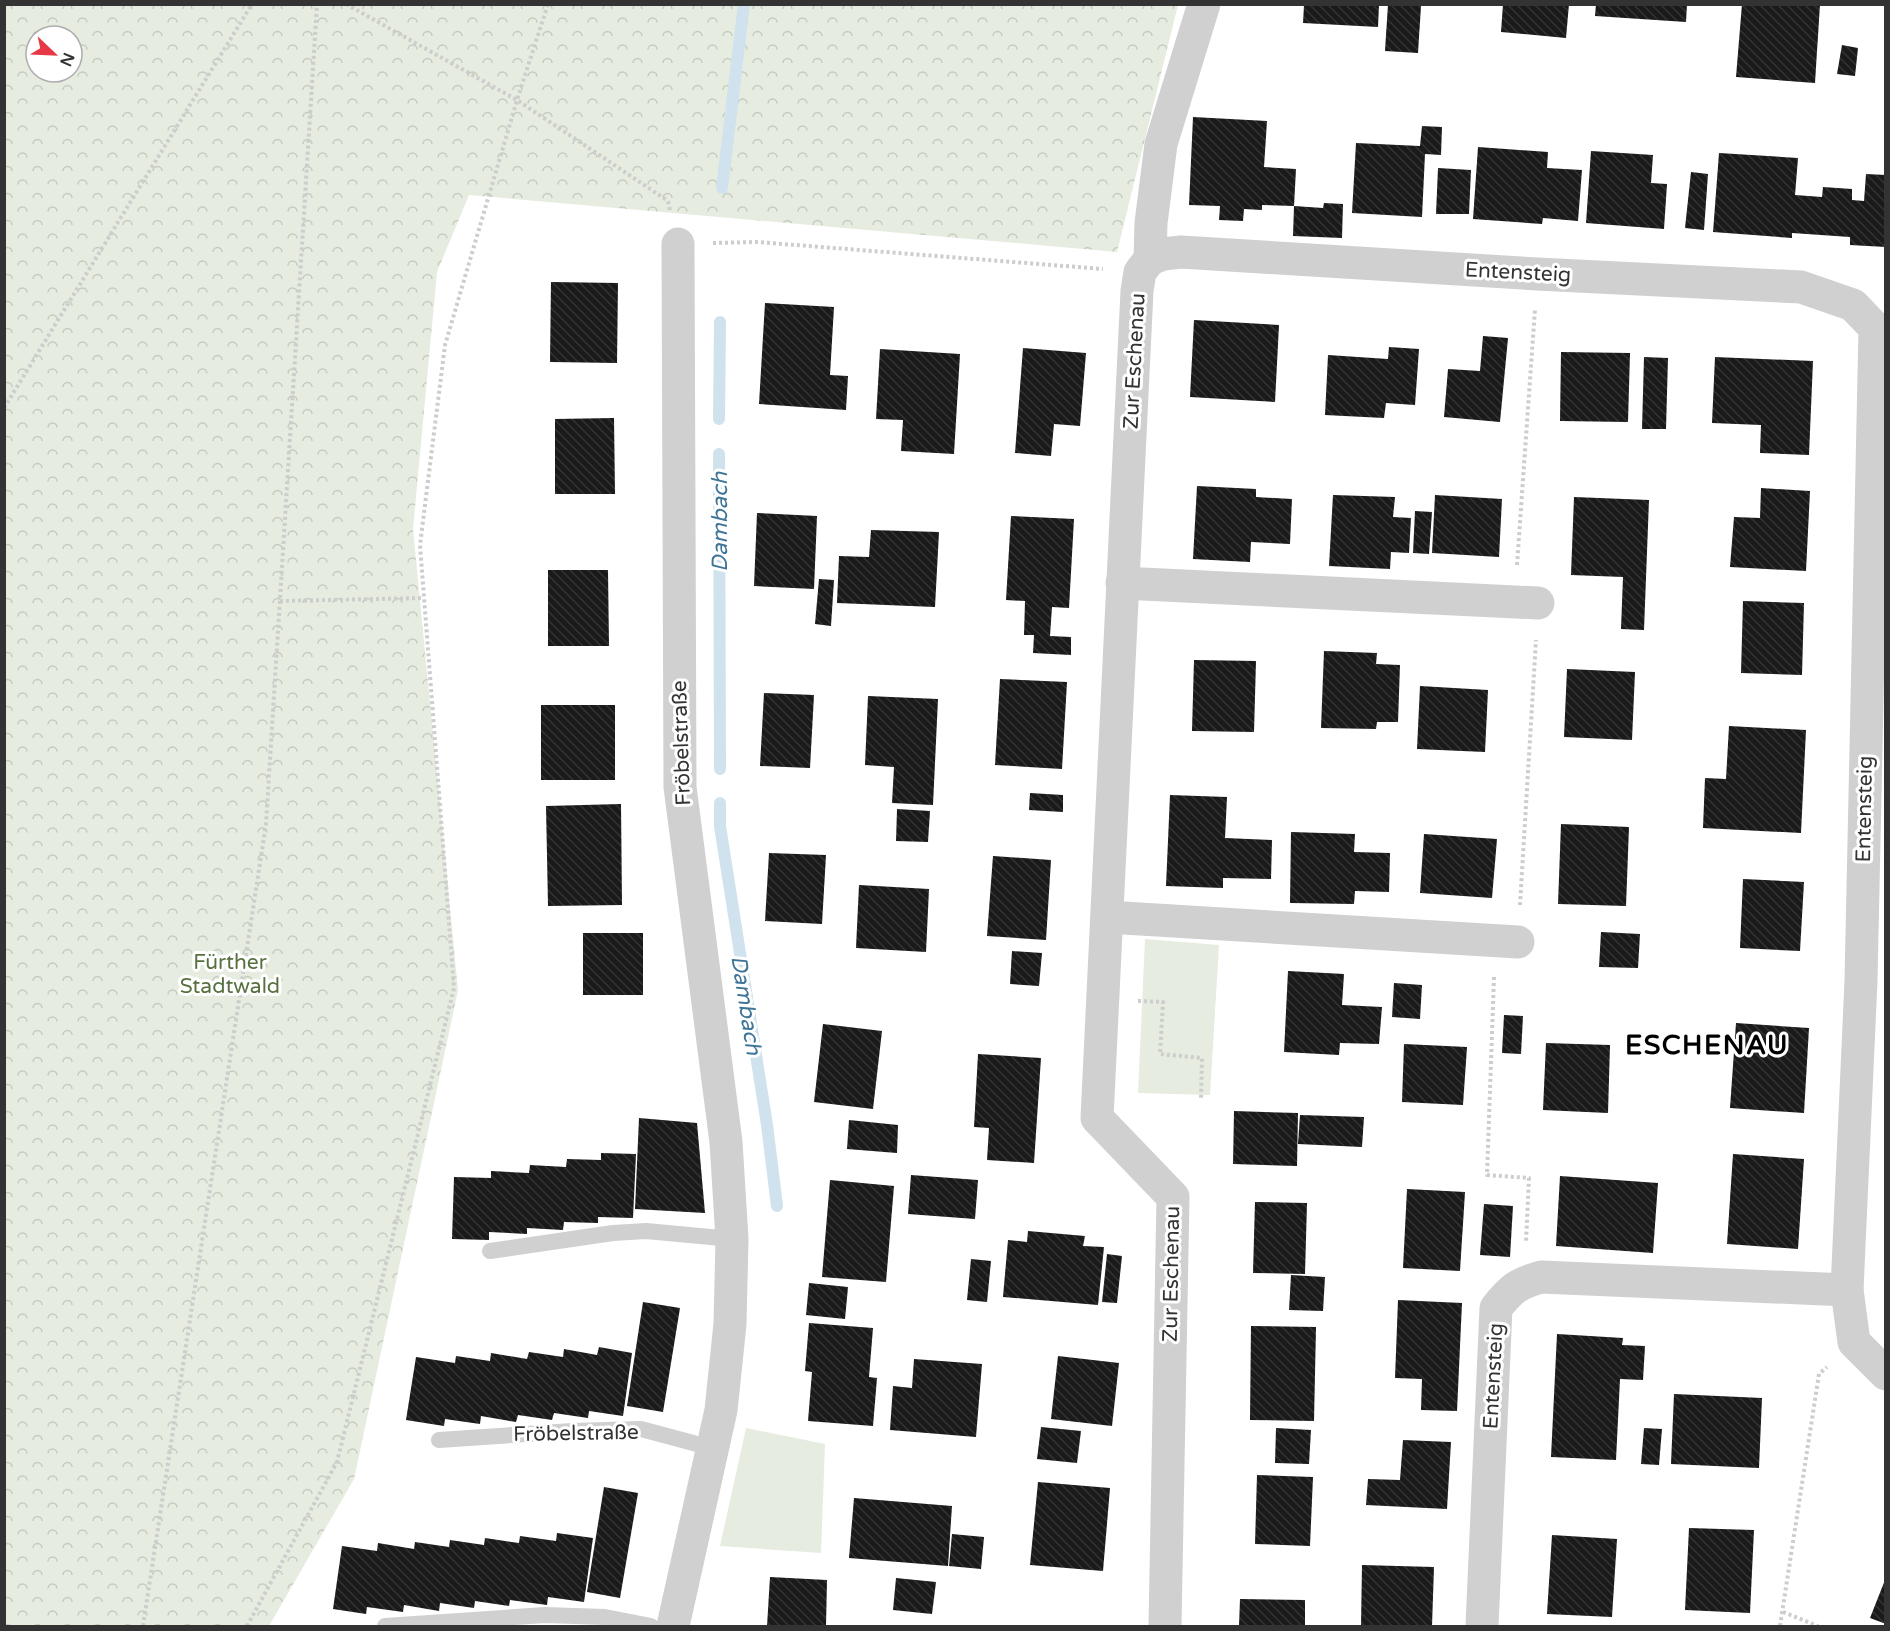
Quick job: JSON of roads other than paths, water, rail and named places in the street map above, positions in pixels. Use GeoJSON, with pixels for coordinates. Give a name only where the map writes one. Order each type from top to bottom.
{"type":"FeatureCollection","features":[{"type":"Feature","properties":{"kind":"street","name":"Zur Eschenau"},"geometry":{"type":"LineString","coordinates":[[1165,1626],[1173,1197],[1097,1118],[1137,291],[1145,265],[1161,144],[1204,4]]}},
{"type":"Feature","properties":{"kind":"street","name":"Fröbelstraße"},"geometry":{"type":"LineString","coordinates":[[673,1626],[721,1410],[730,1324],[732,1239],[726,1142],[680,787],[678,244]]}},
{"type":"Feature","properties":{"kind":"street","name":"Entensteig"},"geometry":{"type":"LineString","coordinates":[[1145,265],[1163,254],[1180,252],[1537,274],[1801,287],[1853,305],[1880,323],[1860,981],[1847,1290],[1854,1342],[1886,1374]]}},
{"type":"Feature","properties":{"kind":"street"},"geometry":{"type":"LineString","coordinates":[[1122,583],[1527,602]]}},
{"type":"Feature","properties":{"kind":"street"},"geometry":{"type":"LineString","coordinates":[[1107,917],[1507,941]]}},
{"type":"Feature","properties":{"kind":"street","name":"Entensteig"},"geometry":{"type":"LineString","coordinates":[[1482,1626],[1496,1308],[1509,1291],[1524,1282],[1540,1277],[1847,1290]]}},
{"type":"Feature","properties":{"kind":"lane"},"geometry":{"type":"LineString","coordinates":[[490,1251],[624,1232],[646,1231],[732,1239]]}},
{"type":"Feature","properties":{"kind":"lane","name":"Fröbelstraße"},"geometry":{"type":"LineString","coordinates":[[439,1440],[641,1429],[712,1448]]}},
{"type":"Feature","properties":{"kind":"lane"},"geometry":{"type":"LineString","coordinates":[[385,1626],[545,1615],[604,1617],[651,1626]]}},
{"type":"Feature","properties":{"kind":"waterway","name":"Dambach"},"geometry":{"type":"LineString","coordinates":[[722,188],[744,4]]}},
{"type":"Feature","properties":{"kind":"waterway","name":"Dambach"},"geometry":{"type":"LineString","coordinates":[[719,419],[720,322]]}},
{"type":"Feature","properties":{"kind":"waterway","name":"Dambach"},"geometry":{"type":"LineString","coordinates":[[719,454],[720,769]]}},
{"type":"Feature","properties":{"kind":"waterway","name":"Dambach"},"geometry":{"type":"LineString","coordinates":[[720,803],[720,826],[767,1125],[777,1206]]}},
{"type":"Feature","properties":{"kind":"district","name":"ESCHENAU"},"geometry":{"type":"Point","coordinates":[1707,1045]}},
{"type":"Feature","properties":{"kind":"park label","name":"Fürther Stadtwald"},"geometry":{"type":"Point","coordinates":[230,974]}}]}
